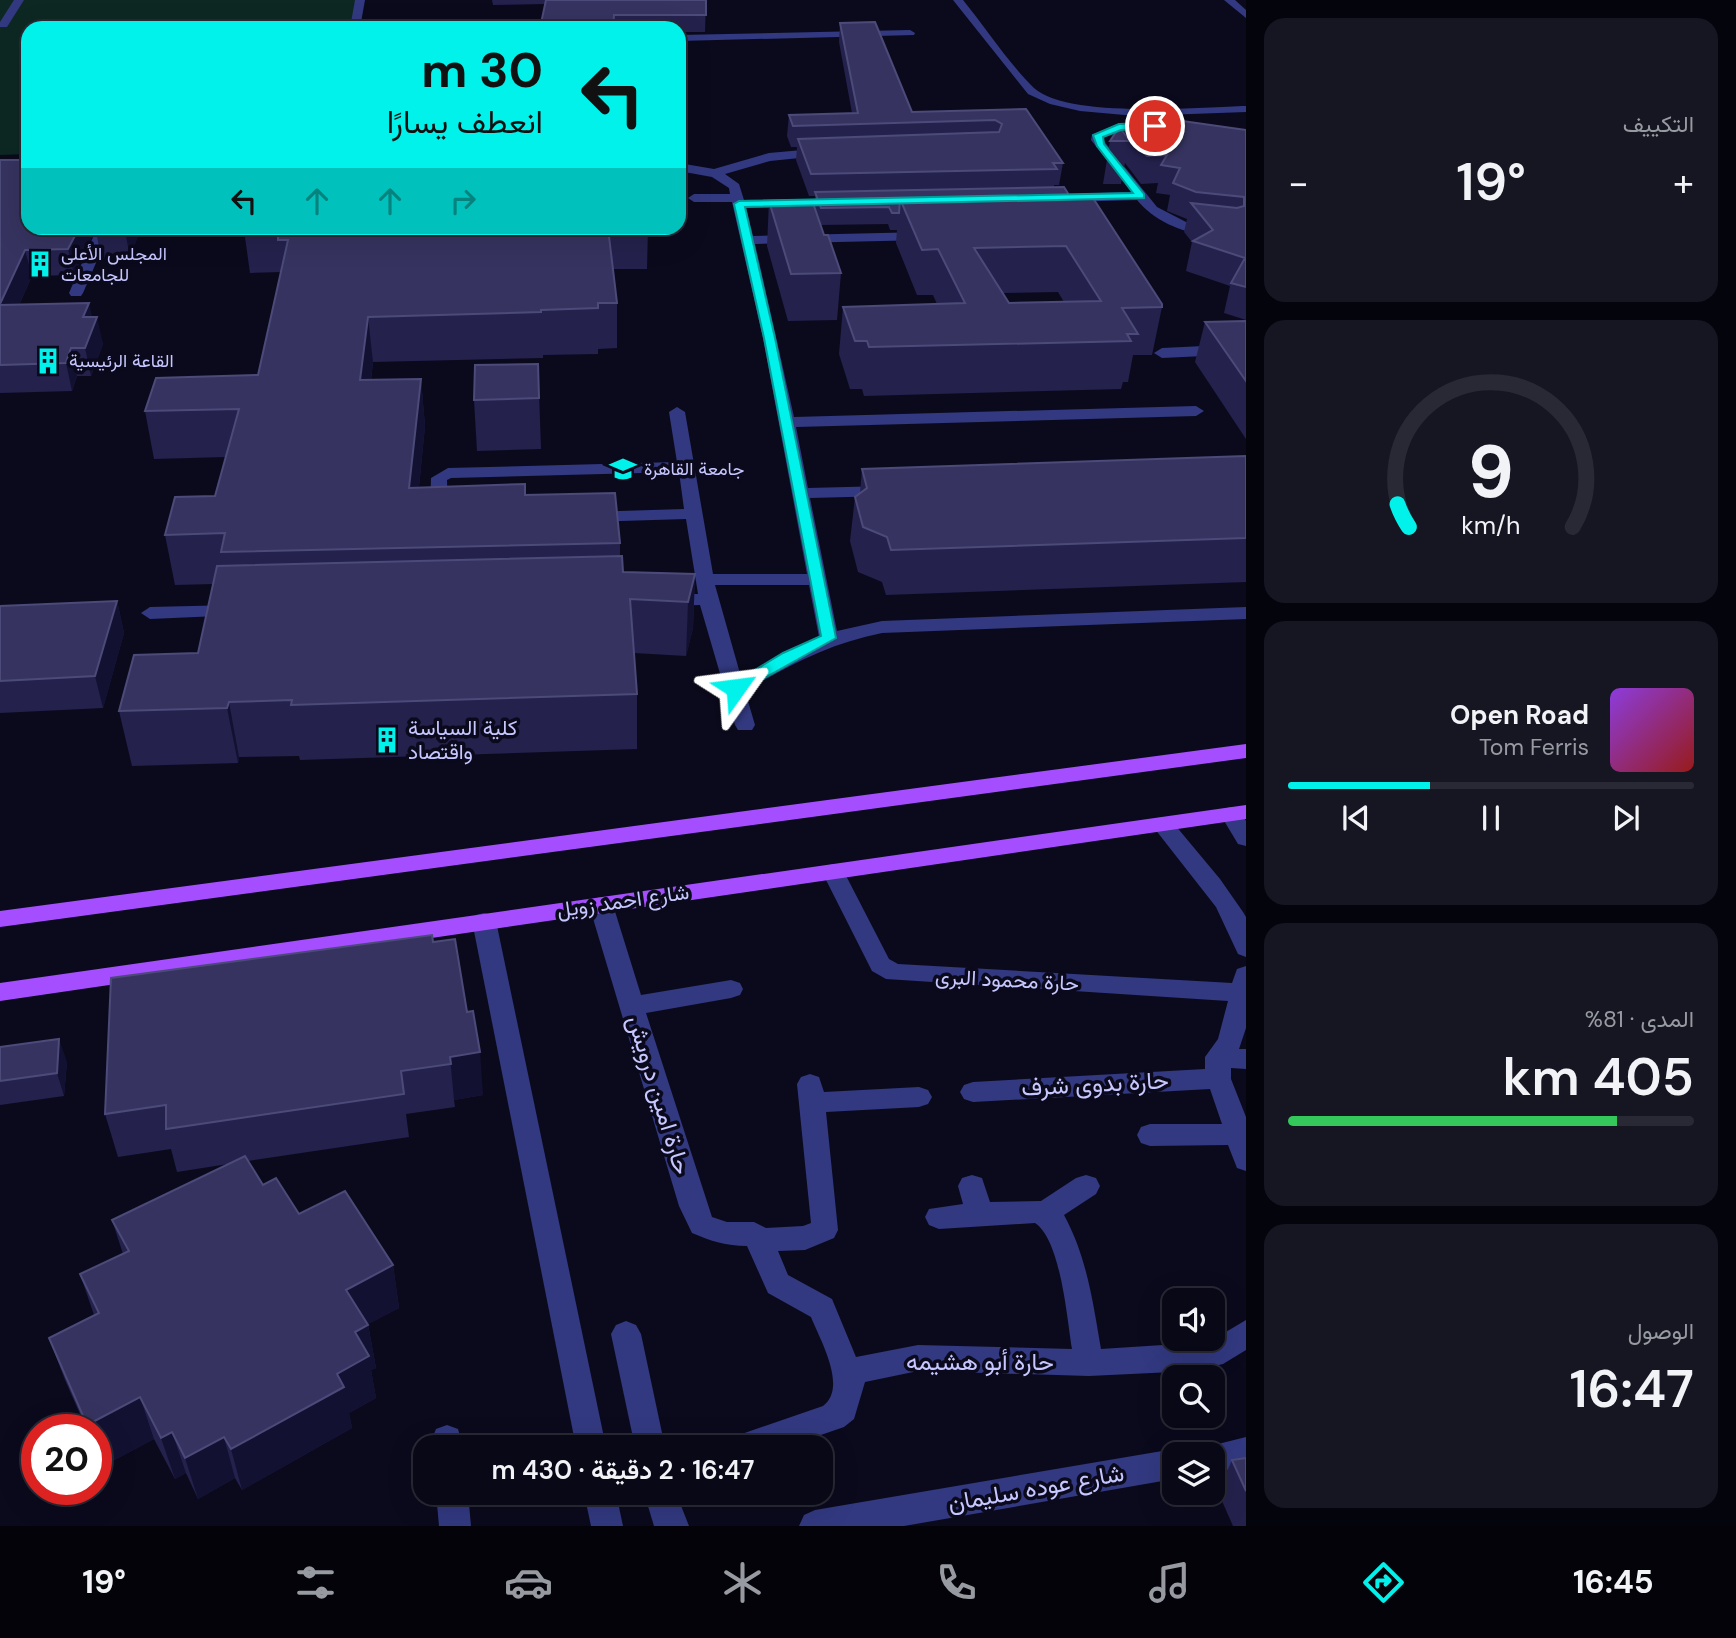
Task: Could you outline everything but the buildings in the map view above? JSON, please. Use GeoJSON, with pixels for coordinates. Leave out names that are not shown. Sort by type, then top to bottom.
{"type":"FeatureCollection","features":[{"type":"Feature","properties":{"kind":"main road"},"geometry":{"type":"LineString","coordinates":[[0,919],[1246,751]]}},
{"type":"Feature","properties":{"kind":"main road","name":"شارع احمد زويل"},"geometry":{"type":"LineString","coordinates":[[0,992],[1238,813]]}},
{"type":"Feature","properties":{"kind":"street"},"geometry":{"type":"LineString","coordinates":[[3,25],[19,0]]}},
{"type":"Feature","properties":{"kind":"street"},"geometry":{"type":"LineString","coordinates":[[356,21],[360,0]]}},
{"type":"Feature","properties":{"kind":"street"},"geometry":{"type":"LineString","coordinates":[[958,0],[1032,92],[1046,100],[1068,106],[1104,109],[1246,109]]}},
{"type":"Feature","properties":{"kind":"street"},"geometry":{"type":"LineString","coordinates":[[1229,0],[1246,15]]}},
{"type":"Feature","properties":{"kind":"street"},"geometry":{"type":"LineString","coordinates":[[686,38],[910,33]]}},
{"type":"Feature","properties":{"kind":"street"},"geometry":{"type":"LineString","coordinates":[[1213,124],[1119,127],[1098,135],[1100,144],[1152,210],[1175,223],[1202,229],[1230,230]]}},
{"type":"Feature","properties":{"kind":"street"},"geometry":{"type":"LineString","coordinates":[[1102,132],[1157,136]]}},
{"type":"Feature","properties":{"kind":"street"},"geometry":{"type":"LineString","coordinates":[[715,173],[779,155],[845,152]]}},
{"type":"Feature","properties":{"kind":"street"},"geometry":{"type":"LineString","coordinates":[[686,168],[715,173],[734,187],[747,236],[829,638]]}},
{"type":"Feature","properties":{"kind":"street"},"geometry":{"type":"LineString","coordinates":[[1055,198],[1141,196]]}},
{"type":"Feature","properties":{"kind":"street"},"geometry":{"type":"LineString","coordinates":[[694,198],[808,203]]}},
{"type":"Feature","properties":{"kind":"street"},"geometry":{"type":"LineString","coordinates":[[747,236],[940,232]]}},
{"type":"Feature","properties":{"kind":"street"},"geometry":{"type":"LineString","coordinates":[[76,293],[101,235]]}},
{"type":"Feature","properties":{"kind":"street"},"geometry":{"type":"LineString","coordinates":[[1162,352],[1246,349]]}},
{"type":"Feature","properties":{"kind":"street"},"geometry":{"type":"LineString","coordinates":[[786,422],[1196,411]]}},
{"type":"Feature","properties":{"kind":"street"},"geometry":{"type":"LineString","coordinates":[[677,412],[707,589],[745,725]]}},
{"type":"Feature","properties":{"kind":"street"},"geometry":{"type":"LineString","coordinates":[[461,520],[444,521],[439,518],[439,478],[443,474],[686,467]]}},
{"type":"Feature","properties":{"kind":"street"},"geometry":{"type":"LineString","coordinates":[[800,494],[901,490]]}},
{"type":"Feature","properties":{"kind":"street"},"geometry":{"type":"LineString","coordinates":[[571,517],[694,514]]}},
{"type":"Feature","properties":{"kind":"street"},"geometry":{"type":"LineString","coordinates":[[653,600],[707,589],[816,579]]}},
{"type":"Feature","properties":{"kind":"street"},"geometry":{"type":"LineString","coordinates":[[150,613],[248,610]]}},
{"type":"Feature","properties":{"kind":"street"},"geometry":{"type":"LineString","coordinates":[[736,688],[789,656],[829,638],[882,627],[1246,613]]}},
{"type":"Feature","properties":{"kind":"street"},"geometry":{"type":"LineString","coordinates":[[1238,813],[1246,839]]}},
{"type":"Feature","properties":{"kind":"street"},"geometry":{"type":"LineString","coordinates":[[1162,824],[1230,910],[1244,933],[1246,948]]}},
{"type":"Feature","properties":{"kind":"street","name":"حارة محمود البرى"},"geometry":{"type":"LineString","coordinates":[[833,872],[880,965],[894,973],[1244,984]]}},
{"type":"Feature","properties":{"kind":"street","name":"حارة امين درويش"},"geometry":{"type":"LineString","coordinates":[[601,905],[693,1206],[702,1225],[726,1234],[754,1234],[760,1240],[805,1238],[824,1230],[811,1093],[919,1097]]}},
{"type":"Feature","properties":{"kind":"street"},"geometry":{"type":"LineString","coordinates":[[484,921],[589,1435]]}},
{"type":"Feature","properties":{"kind":"street"},"geometry":{"type":"LineString","coordinates":[[1244,984],[1230,1043],[1218,1068],[1246,1160]]}},
{"type":"Feature","properties":{"kind":"street"},"geometry":{"type":"LineString","coordinates":[[632,1006],[731,989]]}},
{"type":"Feature","properties":{"kind":"street","name":"حارة بدوى شرف"},"geometry":{"type":"LineString","coordinates":[[972,1091],[1162,1080],[1246,1059]]}},
{"type":"Feature","properties":{"kind":"street"},"geometry":{"type":"LineString","coordinates":[[1150,1136],[1238,1134]]}},
{"type":"Feature","properties":{"kind":"street"},"geometry":{"type":"LineString","coordinates":[[972,1186],[980,1215]]}},
{"type":"Feature","properties":{"kind":"street"},"geometry":{"type":"LineString","coordinates":[[1044,1214],[1086,1186]]}},
{"type":"Feature","properties":{"kind":"street"},"geometry":{"type":"LineString","coordinates":[[939,1217],[1035,1212],[1052,1220],[1064,1243],[1089,1363]]}},
{"type":"Feature","properties":{"kind":"street"},"geometry":{"type":"LineString","coordinates":[[760,1240],[775,1280],[784,1289],[822,1308],[850,1378],[843,1409],[811,1426],[782,1435]]}},
{"type":"Feature","properties":{"kind":"street","name":"حارة أبو هشيمه"},"geometry":{"type":"LineString","coordinates":[[850,1378],[856,1370],[918,1358],[1089,1363],[1213,1356],[1246,1333]]}},
{"type":"Feature","properties":{"kind":"street"},"geometry":{"type":"LineString","coordinates":[[626,1334],[647,1435]]}},
{"type":"Feature","properties":{"kind":"street"},"geometry":{"type":"LineString","coordinates":[[1225,1456],[1246,1452]]}},
{"type":"Feature","properties":{"kind":"street","name":"شارع عوده سليمان"},"geometry":{"type":"LineString","coordinates":[[815,1526],[1162,1466]]}},
{"type":"Feature","properties":{"kind":"street"},"geometry":{"type":"LineString","coordinates":[[453,1505],[455,1526]]}},
{"type":"Feature","properties":{"kind":"street"},"geometry":{"type":"LineString","coordinates":[[603,1505],[607,1526]]}},
{"type":"Feature","properties":{"kind":"street"},"geometry":{"type":"LineString","coordinates":[[663,1505],[673,1526]]}},
{"type":"Feature","properties":{"kind":"green space"},"geometry":{"type":"Polygon","coordinates":[[[0,0],[358,0],[353,21],[21,21],[21,154],[0,155],[0,0]]]}},
{"type":"Feature","properties":{"kind":"place","name":"المجلس الأعلى للجامعات"},"geometry":{"type":"Point","coordinates":[40,264]}},
{"type":"Feature","properties":{"kind":"place","name":"القاعة الرئيسية"},"geometry":{"type":"Point","coordinates":[48,361]}},
{"type":"Feature","properties":{"kind":"place","name":"جامعة القاهرة"},"geometry":{"type":"Point","coordinates":[623,469]}},
{"type":"Feature","properties":{"kind":"place","name":"كلية السياسة واقتصاد"},"geometry":{"type":"Point","coordinates":[387,740]}},
{"type":"Feature","properties":{"kind":"route"},"geometry":{"type":"LineString","coordinates":[[736,688],[789,656],[829,638],[770,338],[739,204],[1141,196],[1097,140],[1098,135],[1110,129],[1155,126]]}}]}
